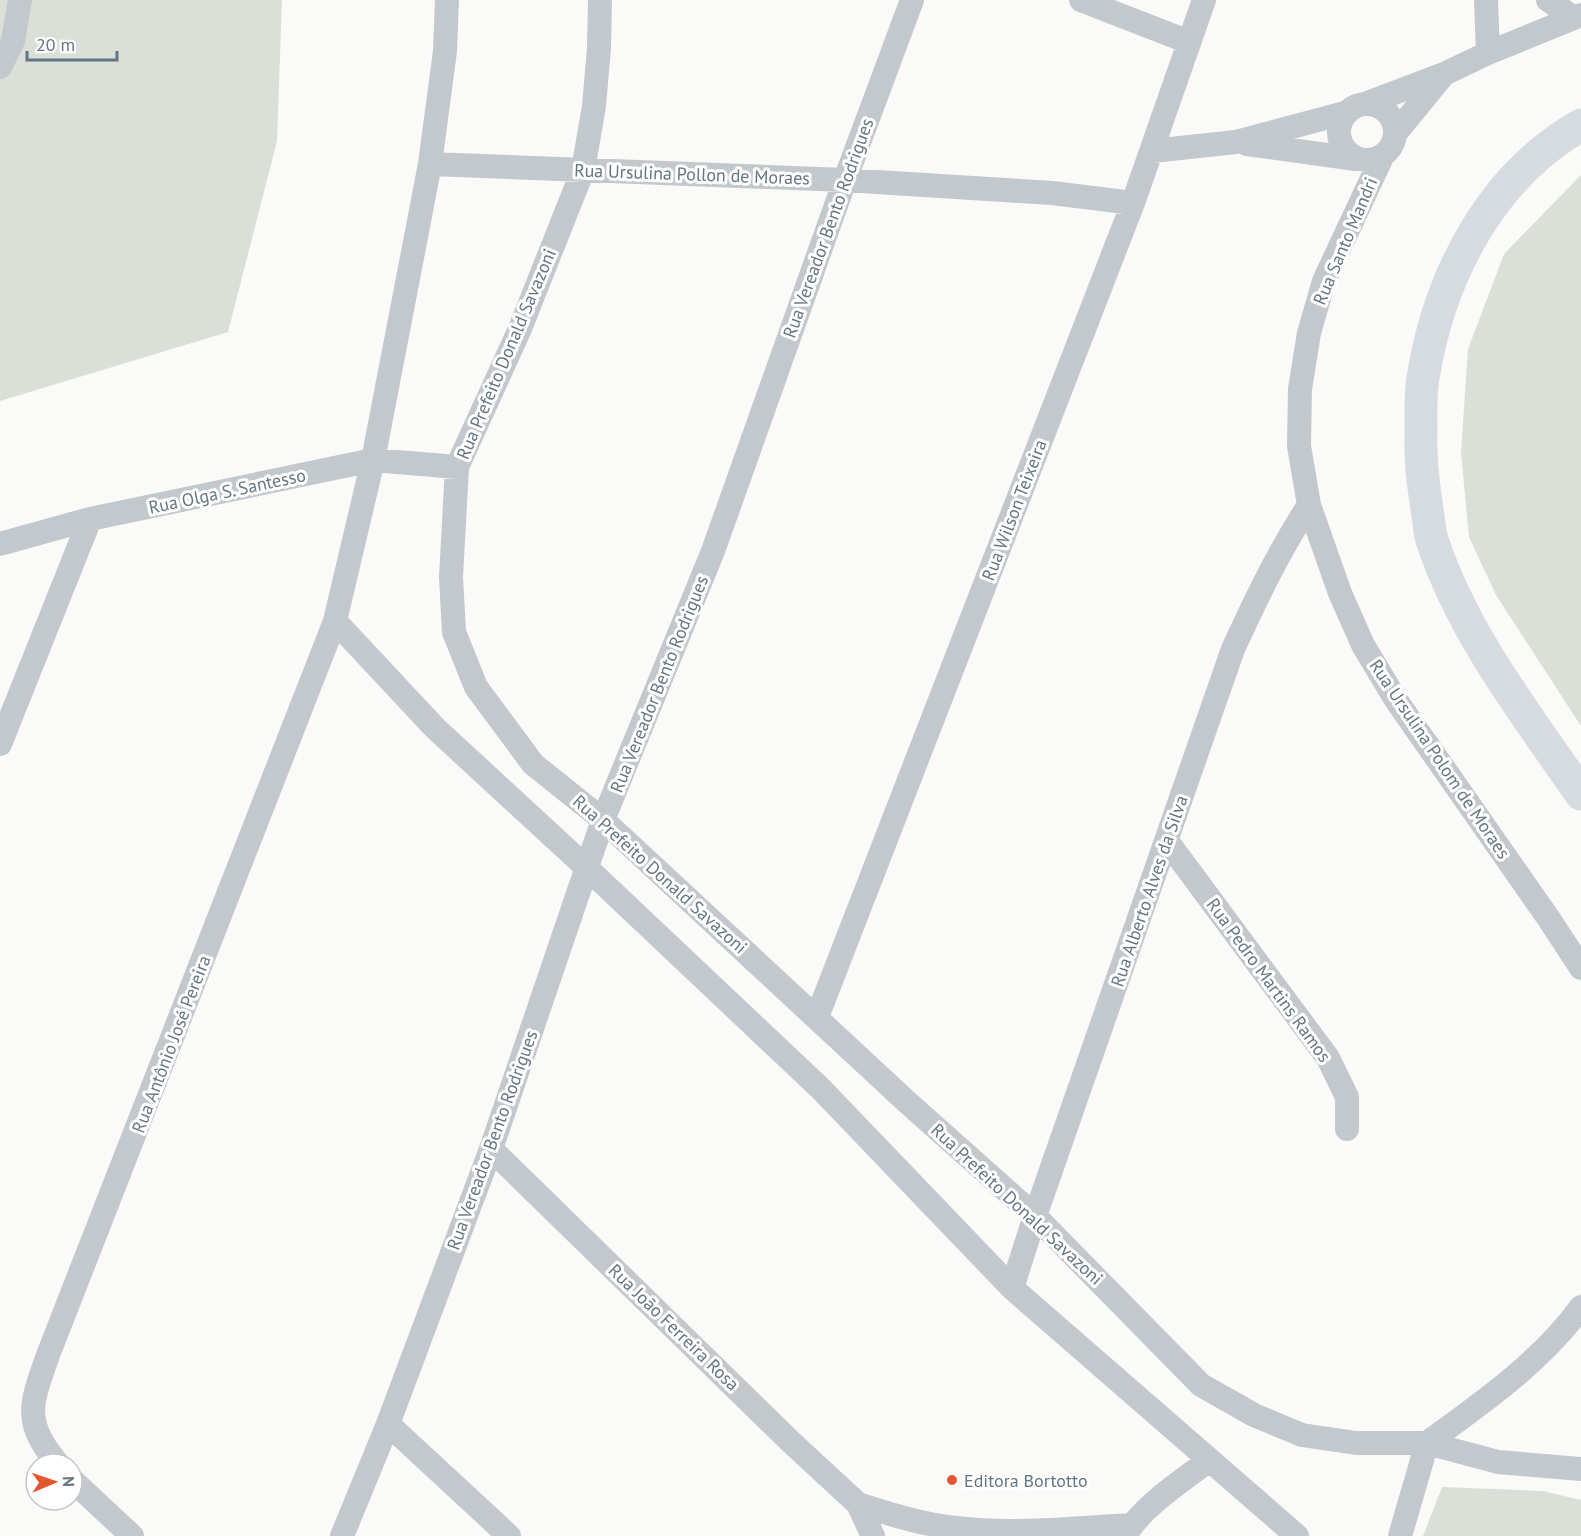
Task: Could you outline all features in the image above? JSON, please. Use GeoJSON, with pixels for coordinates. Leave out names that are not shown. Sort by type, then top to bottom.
{"type":"FeatureCollection","features":[{"type":"Feature","properties":{"kind":"main road"},"geometry":{"type":"LineString","coordinates":[[1581,125],[1563,135],[1520,171],[1488,210],[1460,259],[1440,305],[1422,380],[1420,464],[1432,539],[1459,603],[1496,670],[1581,794]]}},
{"type":"Feature","properties":{"kind":"street"},"geometry":{"type":"LineString","coordinates":[[0,67],[13,41],[20,0]]}},
{"type":"Feature","properties":{"kind":"street"},"geometry":{"type":"LineString","coordinates":[[447,0],[445,51],[430,164],[373,460],[335,621],[435,728],[821,1089],[1012,1288],[1208,1461],[1297,1536]]}},
{"type":"Feature","properties":{"kind":"street","name":"Rua Prefeito Donald Savazoni"},"geometry":{"type":"LineString","coordinates":[[600,0],[594,106],[584,170],[519,331],[457,467],[451,577],[454,632],[476,687],[533,764],[603,820],[907,1102],[1035,1216],[1201,1385],[1254,1415],[1302,1435],[1356,1443],[1427,1443],[1498,1462],[1581,1469]]}},
{"type":"Feature","properties":{"kind":"street"},"geometry":{"type":"LineString","coordinates":[[1081,0],[1189,42]]}},
{"type":"Feature","properties":{"kind":"street","name":"Rua Wilson Teixeira"},"geometry":{"type":"LineString","coordinates":[[818,1017],[1133,203],[1204,0]]}},
{"type":"Feature","properties":{"kind":"street"},"geometry":{"type":"LineString","coordinates":[[1486,0],[1488,53]]}},
{"type":"Feature","properties":{"kind":"street"},"geometry":{"type":"LineString","coordinates":[[1548,0],[1578,16]]}},
{"type":"Feature","properties":{"kind":"street","name":"Rua Vereador Bento Rodrigues"},"geometry":{"type":"LineString","coordinates":[[342,1536],[388,1424],[490,1149],[603,820],[713,551],[908,4]]}},
{"type":"Feature","properties":{"kind":"street"},"geometry":{"type":"LineString","coordinates":[[1152,151],[1236,142],[1356,108],[1444,74],[1578,16]]}},
{"type":"Feature","properties":{"kind":"street"},"geometry":{"type":"LineString","coordinates":[[1236,142],[1373,160],[1382,157],[1388,151],[1395,134],[1444,74]]}},
{"type":"Feature","properties":{"kind":"street"},"geometry":{"type":"LineString","coordinates":[[1356,159],[1342,146],[1339,128],[1356,108],[1375,105],[1390,116],[1395,134]]}},
{"type":"Feature","properties":{"kind":"street","name":"Rua Santo Mandri"},"geometry":{"type":"LineString","coordinates":[[1310,504],[1299,446],[1300,389],[1308,333],[1324,281],[1382,157]]}},
{"type":"Feature","properties":{"kind":"street","name":"Rua Ursulina Pollon de Moraes"},"geometry":{"type":"LineString","coordinates":[[430,164],[844,180],[1052,193],[1133,203]]}},
{"type":"Feature","properties":{"kind":"street","name":"Rua Olga S. Santesso"},"geometry":{"type":"LineString","coordinates":[[0,544],[90,519],[373,460],[457,467]]}},
{"type":"Feature","properties":{"kind":"street","name":"Rua Alberto Alves da Silva"},"geometry":{"type":"LineString","coordinates":[[1012,1288],[1233,649],[1257,595],[1286,541],[1310,504]]}},
{"type":"Feature","properties":{"kind":"street","name":"Rua Ursulina Polom de Moraes"},"geometry":{"type":"LineString","coordinates":[[1310,504],[1340,593],[1363,645],[1396,700],[1581,968]]}},
{"type":"Feature","properties":{"kind":"street"},"geometry":{"type":"LineString","coordinates":[[0,744],[9,691],[90,519]]}},
{"type":"Feature","properties":{"kind":"street","name":"Rua Antônio José Pereira"},"geometry":{"type":"LineString","coordinates":[[48,1452],[34,1428],[32,1414],[35,1393],[48,1355],[335,621]]}},
{"type":"Feature","properties":{"kind":"street","name":"Rua Pedro Martins Ramos"},"geometry":{"type":"LineString","coordinates":[[1167,841],[1328,1058],[1347,1097],[1347,1129]]}},
{"type":"Feature","properties":{"kind":"street","name":"Rua João Ferreira Rosa"},"geometry":{"type":"LineString","coordinates":[[490,1149],[792,1443],[858,1504],[873,1536]]}},
{"type":"Feature","properties":{"kind":"street"},"geometry":{"type":"LineString","coordinates":[[1400,1536],[1427,1443],[1518,1374],[1572,1320],[1581,1307]]}},
{"type":"Feature","properties":{"kind":"street"},"geometry":{"type":"LineString","coordinates":[[388,1424],[509,1536]]}},
{"type":"Feature","properties":{"kind":"street"},"geometry":{"type":"LineString","coordinates":[[1128,1531],[1167,1493],[1208,1461]]}},
{"type":"Feature","properties":{"kind":"street"},"geometry":{"type":"LineString","coordinates":[[84,1491],[132,1536]]}},
{"type":"Feature","properties":{"kind":"street","name":"Rua João Ferreira Rosa"},"geometry":{"type":"LineString","coordinates":[[858,1504],[904,1518],[956,1528],[1010,1531],[1128,1531]]}},
{"type":"Feature","properties":{"kind":"shaded area"},"geometry":{"type":"Polygon","coordinates":[[[0,0],[282,0],[277,141],[228,332],[0,401],[0,0]]]}},
{"type":"Feature","properties":{"kind":"shaded area"},"geometry":{"type":"Polygon","coordinates":[[[1581,175],[1581,726],[1496,595],[1469,537],[1461,453],[1468,349],[1504,254],[1581,175]]]}},
{"type":"Feature","properties":{"kind":"shaded area"},"geometry":{"type":"Polygon","coordinates":[[[1442,1487],[1543,1491],[1581,1500],[1581,1536],[1423,1536],[1442,1487]]]}},
{"type":"Feature","properties":{"kind":"place","name":"Editora Bortotto"},"geometry":{"type":"Point","coordinates":[952,1480]}}]}
